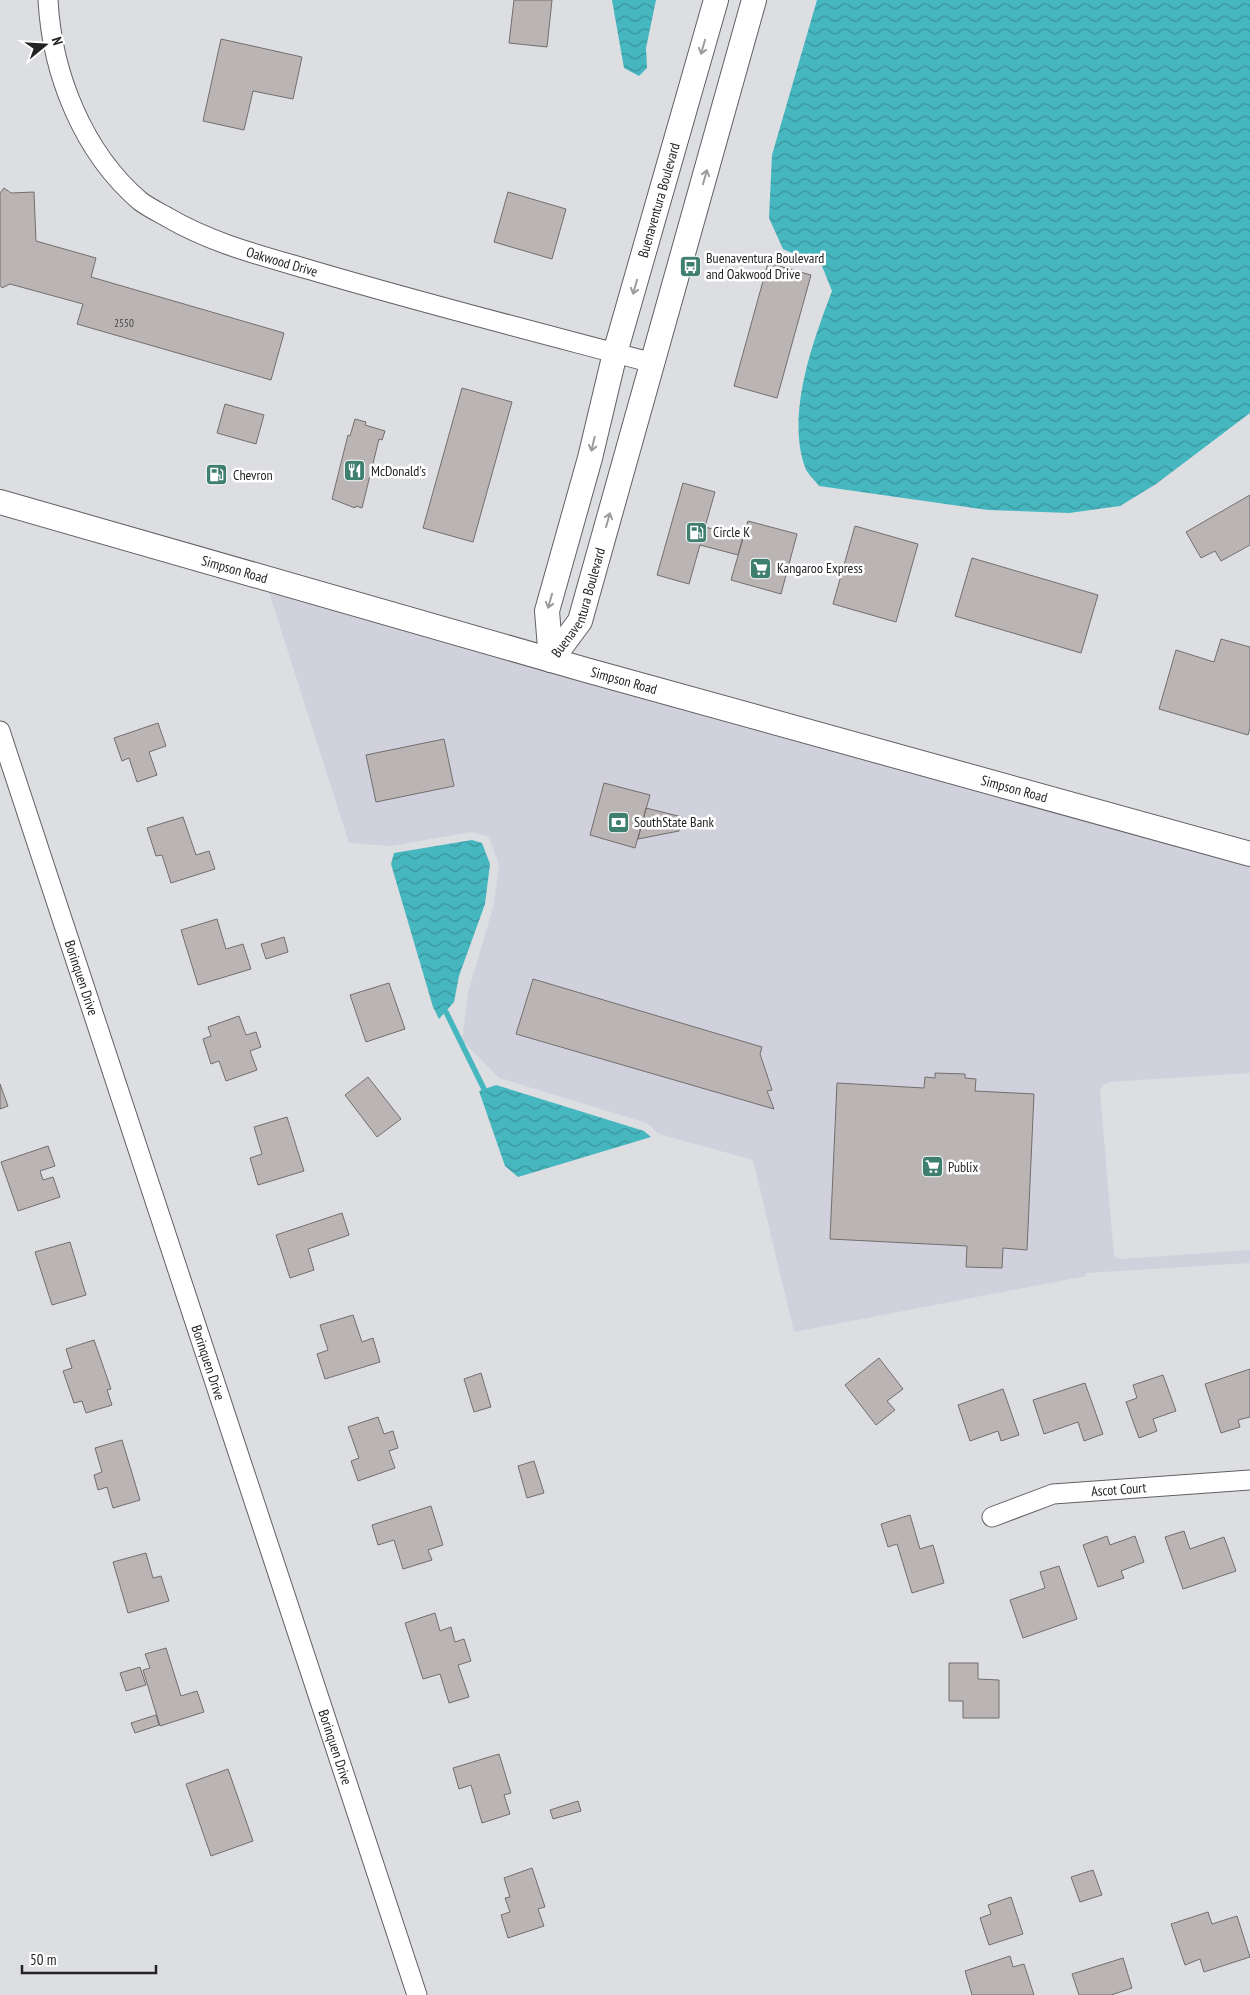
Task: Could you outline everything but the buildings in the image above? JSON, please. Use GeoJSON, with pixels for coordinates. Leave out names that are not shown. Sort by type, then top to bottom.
{"type":"FeatureCollection","features":[{"type":"Feature","properties":{"kind":"main road","name":"Buenaventura Boulevard"},"geometry":{"type":"LineString","coordinates":[[551,660],[547,611],[590,458],[615,353],[716,0]]}},
{"type":"Feature","properties":{"kind":"main road","name":"Buenaventura Boulevard"},"geometry":{"type":"LineString","coordinates":[[551,660],[580,621],[754,0]]}},
{"type":"Feature","properties":{"kind":"main road","name":"Simpson Road"},"geometry":{"type":"LineString","coordinates":[[0,502],[551,660],[1250,854]]}},
{"type":"Feature","properties":{"kind":"street","name":"Oakwood Drive"},"geometry":{"type":"LineString","coordinates":[[48,0],[49,15],[66,93],[99,157],[141,202],[189,230],[229,246],[345,280],[652,363]]}},
{"type":"Feature","properties":{"kind":"street","name":"Borinquen Drive"},"geometry":{"type":"LineString","coordinates":[[0,731],[417,1995]]}},
{"type":"Feature","properties":{"kind":"street","name":"Ascot Court"},"geometry":{"type":"LineString","coordinates":[[992,1517],[1053,1494],[1250,1480]]}},
{"type":"Feature","properties":{"kind":"shaded area"},"geometry":{"type":"Polygon","coordinates":[[[268,589],[541,667],[542,671],[548,670],[1250,864],[1250,1073],[1109,1082],[1104,1084],[1100,1091],[1114,1256],[1120,1259],[1250,1250],[1250,1263],[1086,1273],[1086,1276],[794,1332],[753,1160],[659,1134],[647,1123],[499,1078],[462,1040],[468,993],[494,904],[499,864],[490,840],[487,836],[471,832],[391,846],[349,843],[268,589]]]}},
{"type":"Feature","properties":{"kind":"water"},"geometry":{"type":"Polygon","coordinates":[[[612,0],[656,0],[646,48],[647,68],[639,76],[624,68],[612,0]]]}},
{"type":"Feature","properties":{"kind":"water"},"geometry":{"type":"Polygon","coordinates":[[[817,0],[1250,0],[1250,413],[1156,484],[1120,506],[1069,513],[988,510],[819,486],[806,470],[800,446],[800,401],[810,355],[832,291],[822,266],[783,249],[769,218],[772,155],[817,0]]]}},
{"type":"Feature","properties":{"kind":"water"},"geometry":{"type":"Polygon","coordinates":[[[472,840],[482,843],[490,864],[485,904],[459,976],[454,1002],[439,1019],[433,1007],[391,864],[394,853],[472,840]]]}},
{"type":"Feature","properties":{"kind":"water"},"geometry":{"type":"Polygon","coordinates":[[[496,1085],[644,1131],[651,1137],[518,1177],[505,1166],[479,1091],[496,1085]]]}},
{"type":"Feature","properties":{"kind":"waterway"},"geometry":{"type":"LineString","coordinates":[[446,1012],[484,1089]]}},
{"type":"Feature","properties":{"kind":"place","name":"Buenaventura Boulevard and Oakwood Drive"},"geometry":{"type":"Point","coordinates":[690,266]}},
{"type":"Feature","properties":{"kind":"place","name":"McDonald's"},"geometry":{"type":"Point","coordinates":[355,471]}},
{"type":"Feature","properties":{"kind":"place","name":"Chevron"},"geometry":{"type":"Point","coordinates":[217,475]}},
{"type":"Feature","properties":{"kind":"place","name":"Circle K"},"geometry":{"type":"Point","coordinates":[697,532]}},
{"type":"Feature","properties":{"kind":"place","name":"Kangaroo Express"},"geometry":{"type":"Point","coordinates":[761,568]}},
{"type":"Feature","properties":{"kind":"place","name":"SouthState Bank"},"geometry":{"type":"Point","coordinates":[618,822]}},
{"type":"Feature","properties":{"kind":"place","name":"Publix"},"geometry":{"type":"Point","coordinates":[932,1167]}}]}
